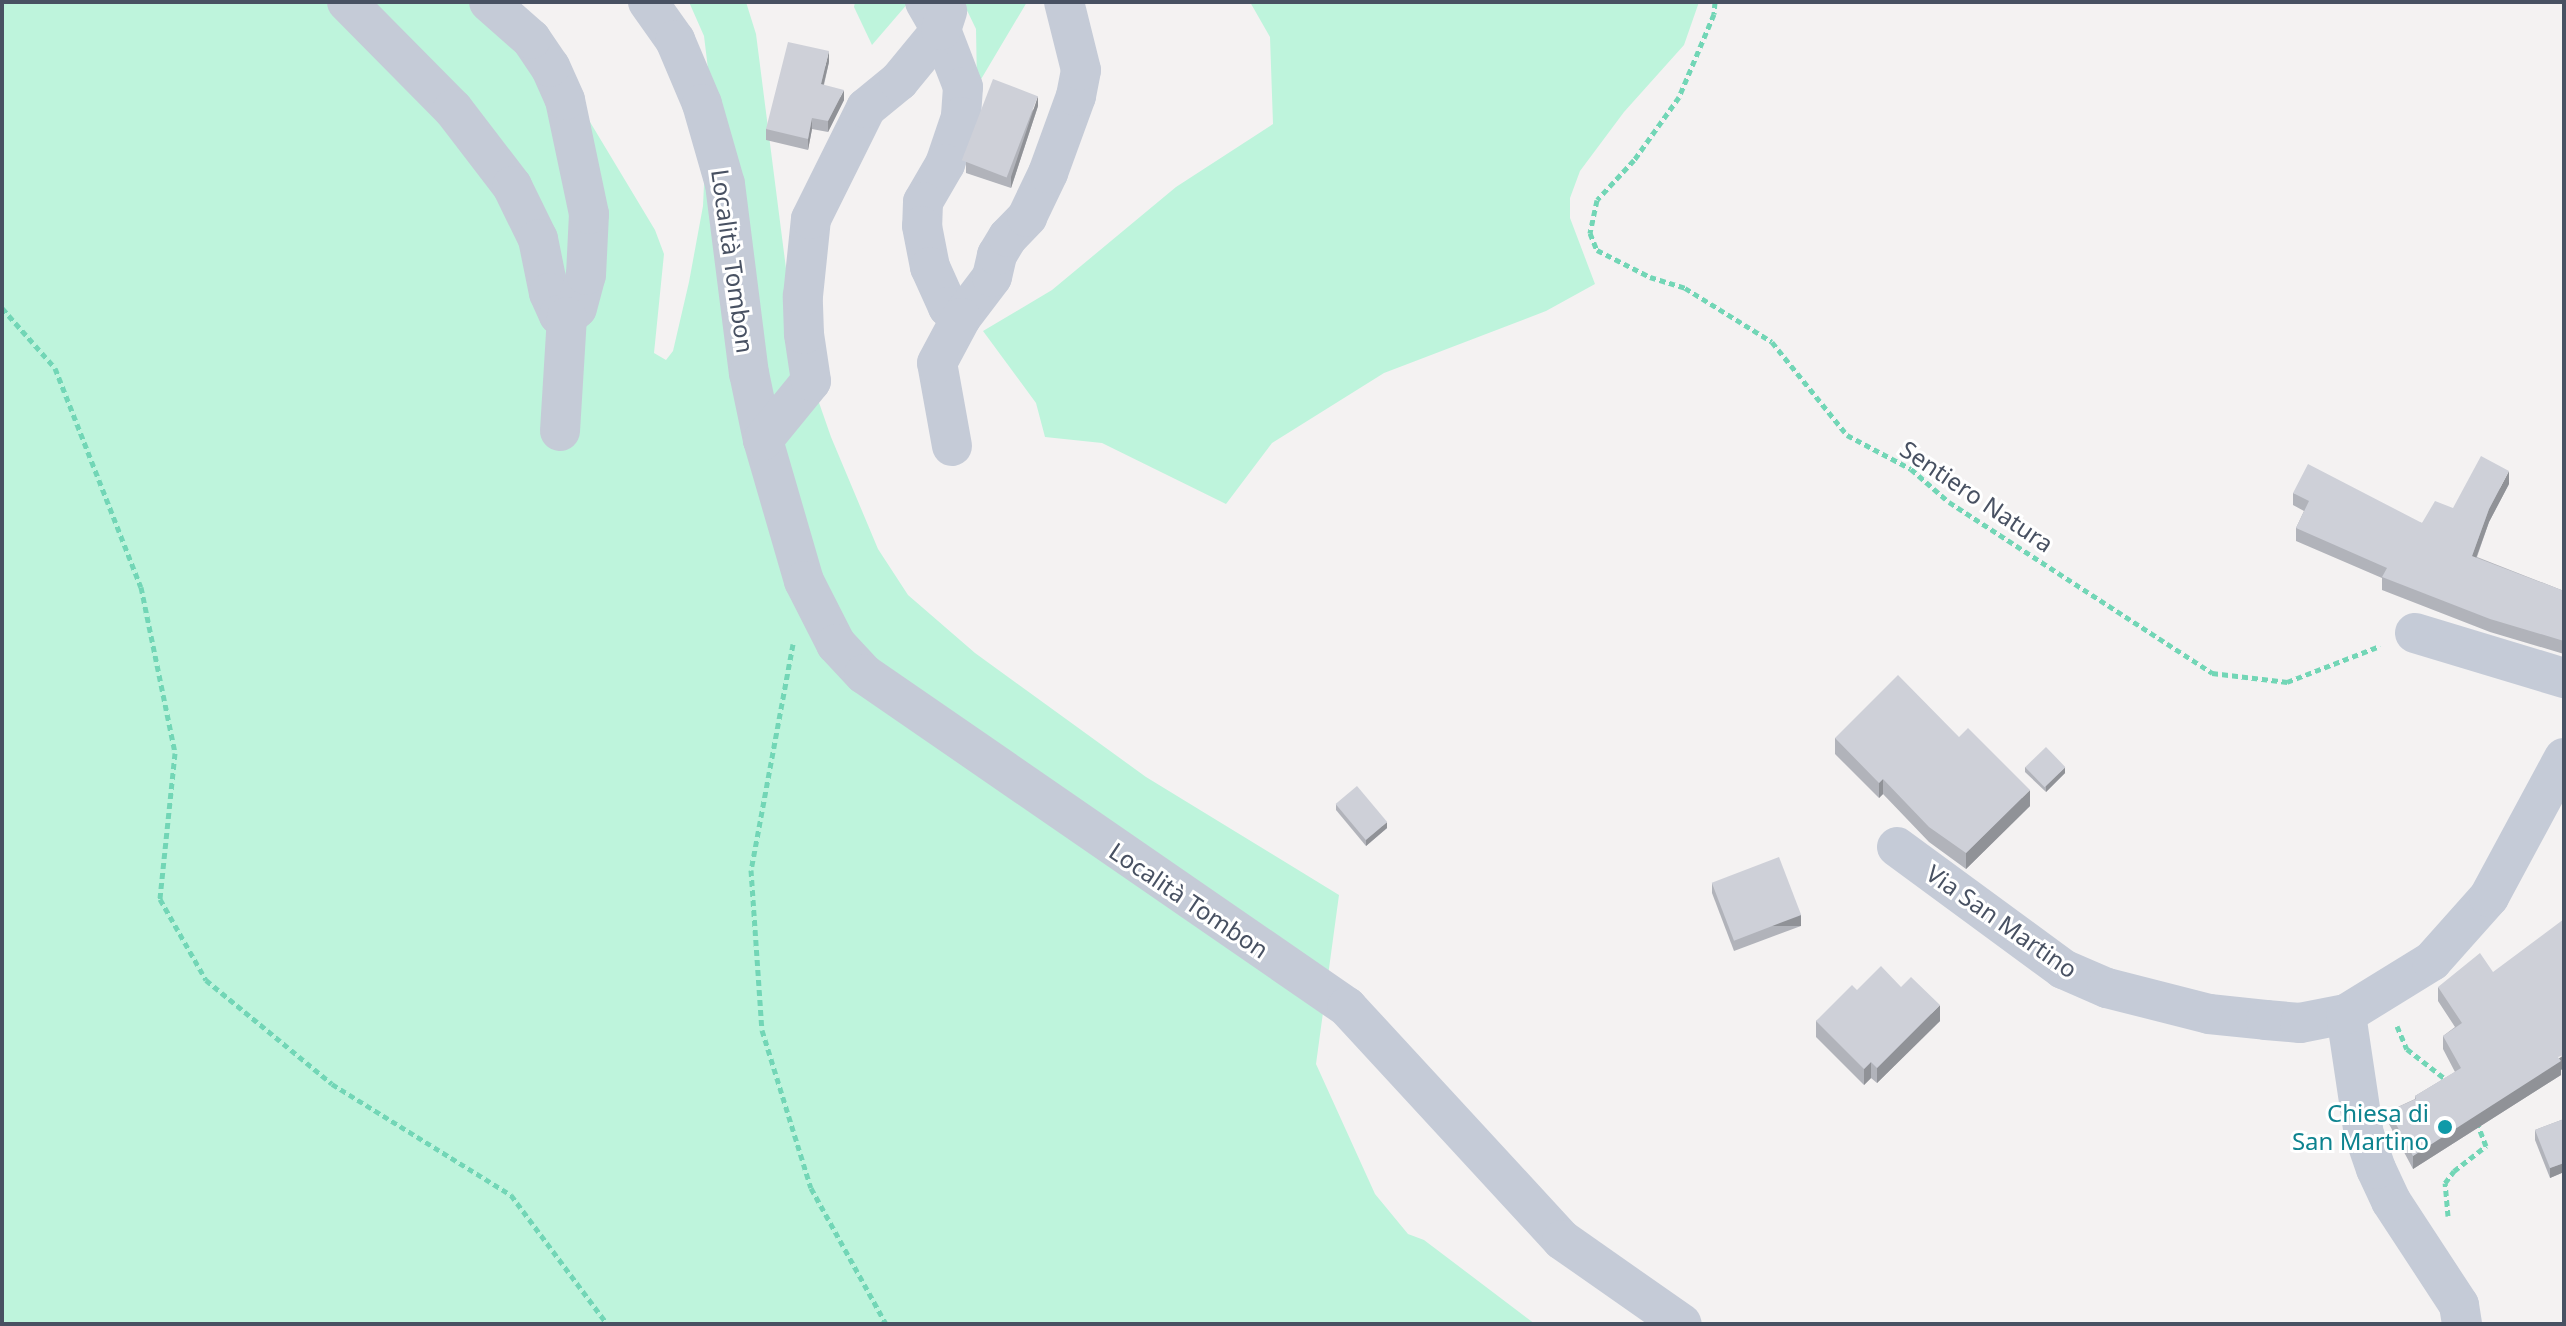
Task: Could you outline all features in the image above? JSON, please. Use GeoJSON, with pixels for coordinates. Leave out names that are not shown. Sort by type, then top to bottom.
{"type":"FeatureCollection","features":[{"type":"Feature","properties":{"kind":"street"},"geometry":{"type":"LineString","coordinates":[[347,2],[453,109],[512,186],[538,239],[549,293],[559,315],[567,317]]}},
{"type":"Feature","properties":{"kind":"street"},"geometry":{"type":"LineString","coordinates":[[489,2],[531,39],[565,100],[589,214],[586,275],[577,308],[567,317],[560,431]]}},
{"type":"Feature","properties":{"kind":"street","name":"Località Tombon"},"geometry":{"type":"LineString","coordinates":[[648,2],[675,40],[702,104],[725,184],[749,373],[763,440],[804,581],[836,644],[864,674],[1347,1007],[1562,1240],[1682,1324]]}},
{"type":"Feature","properties":{"kind":"street"},"geometry":{"type":"LineString","coordinates":[[952,446],[937,363],[961,318],[992,277],[997,255],[1008,237],[1027,217],[1048,173],[1076,96],[1081,70],[1064,2]]}},
{"type":"Feature","properties":{"kind":"street"},"geometry":{"type":"LineString","coordinates":[[763,440],[811,381],[804,334],[803,296],[811,219],[866,108],[899,81],[939,11]]}},
{"type":"Feature","properties":{"kind":"street"},"geometry":{"type":"LineString","coordinates":[[939,11],[963,87],[961,117],[945,164],[923,202],[922,226],[930,267],[948,307],[961,318]]}},
{"type":"Feature","properties":{"kind":"street"},"geometry":{"type":"LineString","coordinates":[[2415,633],[2564,678]]}},
{"type":"Feature","properties":{"kind":"street","name":"Via San Martino"},"geometry":{"type":"LineString","coordinates":[[1897,847],[2063,969],[2107,988],[2209,1014],[2300,1023],[2346,1014],[2432,961],[2489,897],[2564,758]]}},
{"type":"Feature","properties":{"kind":"street"},"geometry":{"type":"LineString","coordinates":[[2346,1014],[2364,1135],[2376,1169],[2391,1201],[2459,1305],[2462,1324]]}},
{"type":"Feature","properties":{"kind":"path","name":"Sentiero Natura"},"geometry":{"type":"LineString","coordinates":[[1715,2],[1714,14],[1679,97],[1634,160],[1597,200],[1590,233],[1597,250],[1650,277],[1685,288],[1772,342],[1847,435],[1911,469],[1949,502],[2212,673],[2287,682],[2415,633]]}},
{"type":"Feature","properties":{"kind":"path"},"geometry":{"type":"LineString","coordinates":[[2,308],[55,368],[141,587],[175,753],[160,899],[206,980],[332,1084],[511,1195],[607,1324]]}},
{"type":"Feature","properties":{"kind":"path"},"geometry":{"type":"LineString","coordinates":[[793,642],[751,870],[762,1030],[811,1188],[886,1324]]}},
{"type":"Feature","properties":{"kind":"path"},"geometry":{"type":"LineString","coordinates":[[2382,992],[2407,1049],[2446,1077],[2453,1088]]}},
{"type":"Feature","properties":{"kind":"path"},"geometry":{"type":"LineString","coordinates":[[2442,1279],[2449,1225],[2445,1183],[2454,1171],[2486,1146],[2476,1118]]}},
{"type":"Feature","properties":{"kind":"green space"},"geometry":{"type":"Polygon","coordinates":[[[2,2],[498,2],[581,107],[655,230],[664,254],[654,353],[666,360],[673,351],[703,206],[709,77],[704,36],[689,2],[746,2],[756,34],[794,331],[831,437],[878,549],[908,595],[975,653],[1146,777],[1339,895],[1316,1064],[1375,1194],[1408,1234],[1424,1240],[1535,1324],[2,1324],[2,2]]]}},
{"type":"Feature","properties":{"kind":"green space"},"geometry":{"type":"Polygon","coordinates":[[[855,2],[909,2],[872,45],[854,7],[855,2]]]}},
{"type":"Feature","properties":{"kind":"green space"},"geometry":{"type":"Polygon","coordinates":[[[963,2],[1027,2],[977,86],[976,29],[963,2]]]}},
{"type":"Feature","properties":{"kind":"green space"},"geometry":{"type":"Polygon","coordinates":[[[1250,2],[1699,2],[1684,45],[1624,112],[1580,171],[1570,198],[1570,218],[1595,284],[1546,311],[1384,373],[1272,443],[1226,504],[1102,443],[1045,437],[1036,403],[983,331],[1052,290],[1176,187],[1273,124],[1270,37],[1250,2]]]}},
{"type":"Feature","properties":{"kind":"building"},"geometry":{"type":"Polygon","coordinates":[[[788,42],[829,51],[821,84],[844,90],[828,121],[812,118],[808,139],[766,129],[788,42]]]}},
{"type":"Feature","properties":{"kind":"building"},"geometry":{"type":"Polygon","coordinates":[[[993,79],[1038,96],[1007,177],[962,160],[993,79]]]}},
{"type":"Feature","properties":{"kind":"building"},"geometry":{"type":"Polygon","coordinates":[[[2481,456],[2509,471],[2489,509],[2472,556],[2564,591],[2564,641],[2490,619],[2382,577],[2387,568],[2296,528],[2309,501],[2293,493],[2308,464],[2422,523],[2435,501],[2453,508],[2481,456]]]}},
{"type":"Feature","properties":{"kind":"building"},"geometry":{"type":"Polygon","coordinates":[[[1898,675],[1959,737],[1968,728],[2030,790],[1966,853],[1929,827],[1883,779],[1879,783],[1835,738],[1898,675]]]}},
{"type":"Feature","properties":{"kind":"building"},"geometry":{"type":"Polygon","coordinates":[[[2046,747],[2065,767],[2045,787],[2025,767],[2046,747]]]}},
{"type":"Feature","properties":{"kind":"building"},"geometry":{"type":"Polygon","coordinates":[[[1357,786],[1387,822],[1366,840],[1336,804],[1357,786]]]}},
{"type":"Feature","properties":{"kind":"building"},"geometry":{"type":"Polygon","coordinates":[[[1779,857],[1801,915],[1734,941],[1712,883],[1779,857]]]}},
{"type":"Feature","properties":{"kind":"building"},"geometry":{"type":"Polygon","coordinates":[[[2564,919],[2564,1055],[2558,1057],[2561,1061],[2413,1156],[2389,1111],[2416,1099],[2415,1096],[2461,1068],[2443,1036],[2462,1023],[2438,987],[2480,953],[2493,972],[2564,919]]]}},
{"type":"Feature","properties":{"kind":"building"},"geometry":{"type":"Polygon","coordinates":[[[1881,966],[1901,987],[1911,977],[1940,1005],[1877,1068],[1871,1062],[1864,1069],[1816,1021],[1852,985],[1857,990],[1881,966]]]}},
{"type":"Feature","properties":{"kind":"building"},"geometry":{"type":"Polygon","coordinates":[[[2564,1119],[2564,1163],[2550,1168],[2535,1130],[2564,1119]]]}},
{"type":"Feature","properties":{"kind":"place","name":"Chiesa di San Martino"},"geometry":{"type":"Point","coordinates":[2445,1127]}}]}
